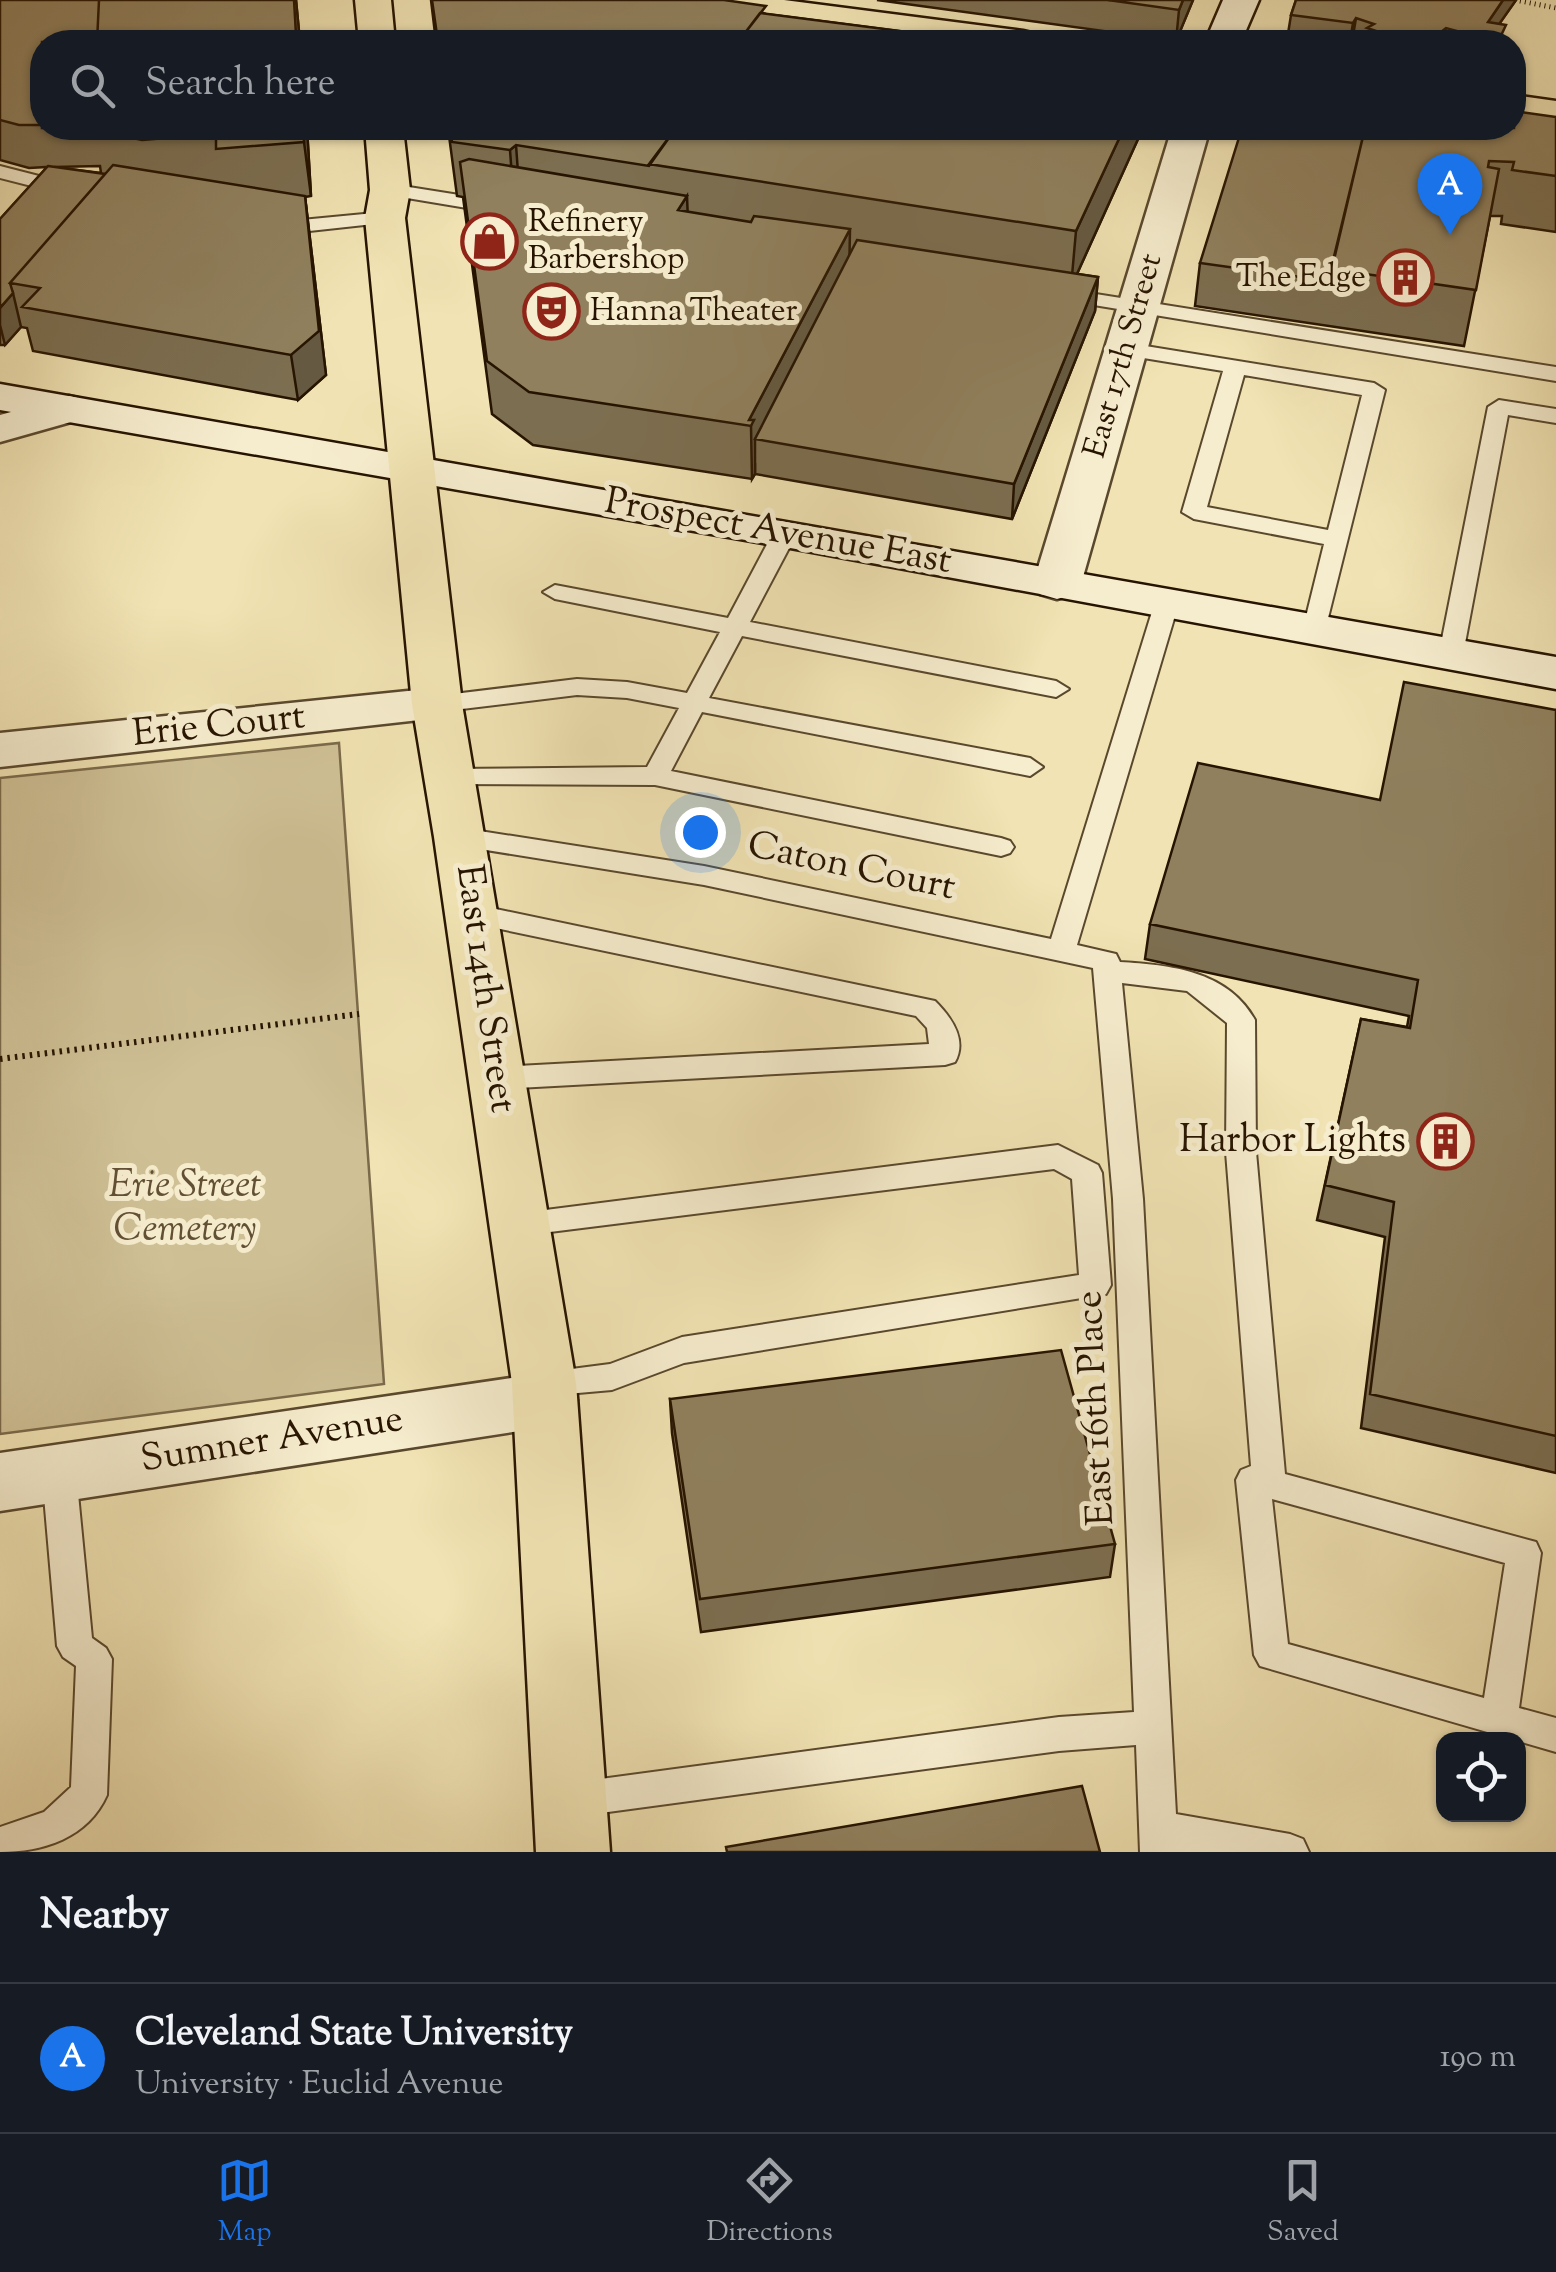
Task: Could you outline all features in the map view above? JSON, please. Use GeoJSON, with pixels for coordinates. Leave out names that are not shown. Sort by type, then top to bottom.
{"type":"FeatureCollection","features":[{"type":"Feature","properties":{"kind":"main road"},"geometry":{"type":"LineString","coordinates":[[374,0],[376,30]]}},
{"type":"Feature","properties":{"kind":"main road"},"geometry":{"type":"LineString","coordinates":[[690,15],[737,30]]}},
{"type":"Feature","properties":{"kind":"main road"},"geometry":{"type":"LineString","coordinates":[[690,15],[876,30]]}},
{"type":"Feature","properties":{"kind":"main road"},"geometry":{"type":"LineString","coordinates":[[1526,108],[1556,112]]}},
{"type":"Feature","properties":{"kind":"main road","name":"East 14th Street"},"geometry":{"type":"LineString","coordinates":[[384,140],[409,468],[437,704],[461,837],[544,1391],[571,1826]]}},
{"type":"Feature","properties":{"kind":"street"},"geometry":{"type":"LineString","coordinates":[[1228,30],[1241,0]]}},
{"type":"Feature","properties":{"kind":"street","name":"East 17th Street"},"geometry":{"type":"LineString","coordinates":[[1057,584],[1187,140]]}},
{"type":"Feature","properties":{"kind":"street","name":"Prospect Avenue East"},"geometry":{"type":"LineString","coordinates":[[0,397],[784,533],[1556,673]]}},
{"type":"Feature","properties":{"kind":"street"},"geometry":{"type":"LineString","coordinates":[[0,429],[69,409]]}},
{"type":"Feature","properties":{"kind":"street","name":"Erie Court"},"geometry":{"type":"LineString","coordinates":[[0,750],[437,704]]}},
{"type":"Feature","properties":{"kind":"street","name":"Sumner Avenue"},"geometry":{"type":"LineString","coordinates":[[30,1478],[544,1391]]}},
{"type":"Feature","properties":{"kind":"lane"},"geometry":{"type":"LineString","coordinates":[[690,15],[805,30]]}},
{"type":"Feature","properties":{"kind":"lane"},"geometry":{"type":"LineString","coordinates":[[1526,128],[1556,132]]}},
{"type":"Feature","properties":{"kind":"lane"},"geometry":{"type":"LineString","coordinates":[[0,172],[98,196]]}},
{"type":"Feature","properties":{"kind":"lane"},"geometry":{"type":"LineString","coordinates":[[252,221],[290,228],[387,204],[516,210]]}},
{"type":"Feature","properties":{"kind":"lane"},"geometry":{"type":"LineString","coordinates":[[1029,290],[1556,374]]}},
{"type":"Feature","properties":{"kind":"lane"},"geometry":{"type":"LineString","coordinates":[[1126,349],[1374,390],[1315,629]]}},
{"type":"Feature","properties":{"kind":"lane"},"geometry":{"type":"LineString","coordinates":[[1235,367],[1194,512],[1337,539]]}},
{"type":"Feature","properties":{"kind":"lane"},"geometry":{"type":"LineString","coordinates":[[1451,654],[1499,407],[1556,416]]}},
{"type":"Feature","properties":{"kind":"lane"},"geometry":{"type":"LineString","coordinates":[[655,776],[784,533]]}},
{"type":"Feature","properties":{"kind":"lane"},"geometry":{"type":"LineString","coordinates":[[555,592],[1056,689]]}},
{"type":"Feature","properties":{"kind":"lane"},"geometry":{"type":"LineString","coordinates":[[1061,952],[1167,602]]}},
{"type":"Feature","properties":{"kind":"lane"},"geometry":{"type":"LineString","coordinates":[[437,704],[577,687],[627,690],[1030,767]]}},
{"type":"Feature","properties":{"kind":"lane"},"geometry":{"type":"LineString","coordinates":[[450,778],[655,776],[1000,847]]}},
{"type":"Feature","properties":{"kind":"lane","name":"Caton Court"},"geometry":{"type":"LineString","coordinates":[[461,837],[558,848],[699,874],[1061,952],[1107,967],[1192,981],[1214,990],[1240,1020],[1242,1152],[1269,1484]]}},
{"type":"Feature","properties":{"kind":"lane"},"geometry":{"type":"LineString","coordinates":[[472,914],[925,1008],[941,1025],[946,1054],[497,1078]]}},
{"type":"Feature","properties":{"kind":"lane","name":"East 16th Place"},"geometry":{"type":"LineString","coordinates":[[1107,967],[1128,1200],[1158,1840]]}},
{"type":"Feature","properties":{"kind":"lane"},"geometry":{"type":"LineString","coordinates":[[518,1224],[1058,1157],[1088,1173],[1096,1285],[682,1350],[612,1377],[544,1391]]}},
{"type":"Feature","properties":{"kind":"lane"},"geometry":{"type":"LineString","coordinates":[[0,1845],[56,1826],[88,1795],[94,1659],[75,1646],[30,1478]]}},
{"type":"Feature","properties":{"kind":"lane"},"geometry":{"type":"LineString","coordinates":[[1500,1720],[1524,1553],[1253,1480],[1272,1654],[1500,1720],[1556,1735]]}},
{"type":"Feature","properties":{"kind":"lane"},"geometry":{"type":"LineString","coordinates":[[571,1826],[1059,1734],[1152,1727]]}},
{"type":"Feature","properties":{"kind":"lane"},"geometry":{"type":"LineString","coordinates":[[1158,1840],[1290,1852]]}},
{"type":"Feature","properties":{"kind":"path"},"geometry":{"type":"LineString","coordinates":[[1516,0],[1556,8]]}},
{"type":"Feature","properties":{"kind":"path"},"geometry":{"type":"LineString","coordinates":[[0,1060],[359,1014]]}},
{"type":"Feature","properties":{"kind":"green space","name":"Erie Street Cemetery"},"geometry":{"type":"Polygon","coordinates":[[[339,743],[384,1384],[0,1434],[0,778],[339,743]]]}},
{"type":"Feature","properties":{"kind":"building"},"geometry":{"type":"Polygon","coordinates":[[[0,0],[99,0],[98,30],[30,30],[30,125],[0,120],[0,0]]]}},
{"type":"Feature","properties":{"kind":"building"},"geometry":{"type":"Polygon","coordinates":[[[99,0],[294,0],[296,30],[98,30],[99,0]]]}},
{"type":"Feature","properties":{"kind":"building"},"geometry":{"type":"Polygon","coordinates":[[[432,0],[724,0],[766,6],[747,30],[436,30],[432,0]]]}},
{"type":"Feature","properties":{"kind":"building"},"geometry":{"type":"Polygon","coordinates":[[[1108,0],[1183,0],[1179,10],[1108,0]]]}},
{"type":"Feature","properties":{"kind":"building"},"geometry":{"type":"Polygon","coordinates":[[[1296,0],[1503,0],[1488,22],[1506,25],[1504,30],[1373,30],[1367,28],[1374,24],[1356,18],[1353,23],[1291,15],[1296,0]]]}},
{"type":"Feature","properties":{"kind":"building"},"geometry":{"type":"Polygon","coordinates":[[[760,13],[892,30],[747,30],[760,13]]]}},
{"type":"Feature","properties":{"kind":"building","name":"The Edge"},"geometry":{"type":"Polygon","coordinates":[[[1526,113],[1556,117],[1556,176],[1512,170],[1514,162],[1489,161],[1488,167],[1499,169],[1476,290],[1331,269],[1362,140],[1526,140],[1526,113]]]}},
{"type":"Feature","properties":{"kind":"building"},"geometry":{"type":"Polygon","coordinates":[[[216,140],[304,140],[304,142],[216,149],[216,140]]]}},
{"type":"Feature","properties":{"kind":"building"},"geometry":{"type":"Polygon","coordinates":[[[667,140],[649,166],[516,145],[510,150],[452,142],[667,140]]]}},
{"type":"Feature","properties":{"kind":"building"},"geometry":{"type":"Polygon","coordinates":[[[667,140],[1118,140],[1076,231],[649,164],[667,140]]]}},
{"type":"Feature","properties":{"kind":"building"},"geometry":{"type":"Polygon","coordinates":[[[1238,140],[1362,140],[1329,281],[1200,263],[1238,140]]]}},
{"type":"Feature","properties":{"kind":"building"},"geometry":{"type":"Polygon","coordinates":[[[469,159],[687,196],[678,210],[751,222],[754,216],[850,229],[749,420],[754,420],[751,426],[529,392],[487,361],[460,162],[469,159]]]}},
{"type":"Feature","properties":{"kind":"building"},"geometry":{"type":"Polygon","coordinates":[[[113,165],[305,196],[319,331],[291,355],[22,307],[40,288],[10,283],[113,165]]]}},
{"type":"Feature","properties":{"kind":"building"},"geometry":{"type":"Polygon","coordinates":[[[48,166],[105,174],[10,283],[13,293],[0,308],[0,219],[48,166]]]}},
{"type":"Feature","properties":{"kind":"building"},"geometry":{"type":"Polygon","coordinates":[[[857,240],[1098,277],[1014,484],[755,439],[857,240]]]}},
{"type":"Feature","properties":{"kind":"building","name":"Harbor Lights"},"geometry":{"type":"Polygon","coordinates":[[[1404,682],[1556,710],[1556,1436],[1370,1394],[1394,1202],[1325,1185],[1361,1019],[1410,1028],[1418,980],[1150,924],[1198,763],[1380,800],[1404,682]]]}},
{"type":"Feature","properties":{"kind":"building"},"geometry":{"type":"Polygon","coordinates":[[[1061,1350],[1115,1544],[700,1599],[670,1399],[1061,1350]]]}},
{"type":"Feature","properties":{"kind":"building"},"geometry":{"type":"Polygon","coordinates":[[[1082,1786],[1100,1852],[727,1852],[726,1847],[1082,1786]]]}},
{"type":"Feature","properties":{"kind":"place","name":"Cleveland State University"},"geometry":{"type":"Point","coordinates":[1450,235]}},
{"type":"Feature","properties":{"kind":"place","name":"Refinery Barbershop"},"geometry":{"type":"Point","coordinates":[489,241]}},
{"type":"Feature","properties":{"kind":"place","name":"The Edge"},"geometry":{"type":"Point","coordinates":[1405,278]}},
{"type":"Feature","properties":{"kind":"place","name":"Hanna Theater"},"geometry":{"type":"Point","coordinates":[551,312]}},
{"type":"Feature","properties":{"kind":"place","name":"Harbor Lights"},"geometry":{"type":"Point","coordinates":[1445,1142]}}]}
